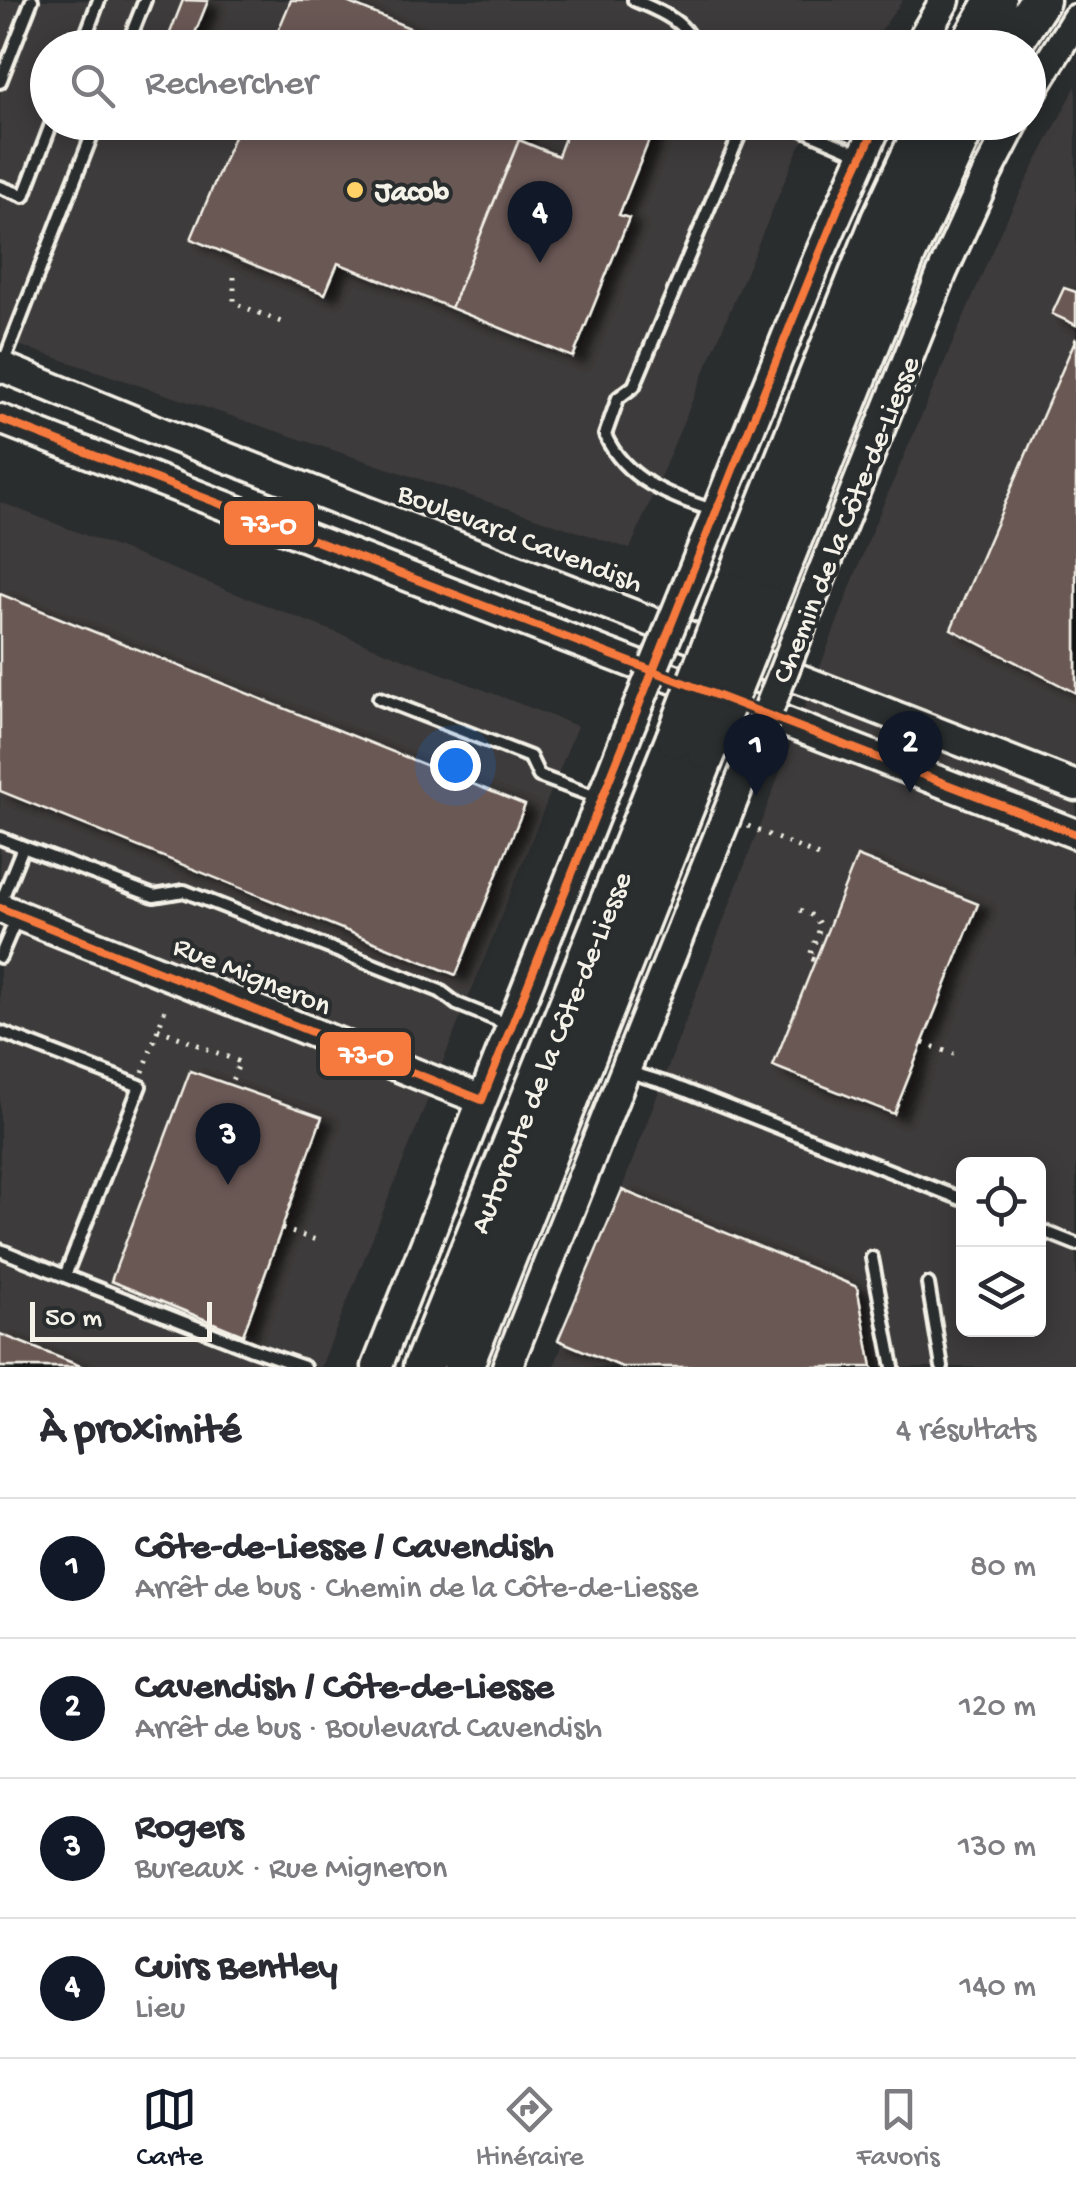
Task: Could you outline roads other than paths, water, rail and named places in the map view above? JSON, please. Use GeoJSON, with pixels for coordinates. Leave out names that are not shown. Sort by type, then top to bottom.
{"type":"FeatureCollection","features":[{"type":"Feature","properties":{"kind":"highway"},"geometry":{"type":"LineString","coordinates":[[978,30],[996,0]]}},
{"type":"Feature","properties":{"kind":"highway"},"geometry":{"type":"LineString","coordinates":[[1021,30],[1040,0]]}},
{"type":"Feature","properties":{"kind":"highway","name":"Chemin de la Côte-de-Liesse"},"geometry":{"type":"LineString","coordinates":[[691,744],[749,598],[881,220],[919,140]]}},
{"type":"Feature","properties":{"kind":"highway","name":"Chemin de la Côte-de-Liesse"},"geometry":{"type":"LineString","coordinates":[[749,598],[959,140]]}},
{"type":"Feature","properties":{"kind":"highway","name":"Autoroute de la Côte-de-Liesse"},"geometry":{"type":"LineString","coordinates":[[424,1367],[691,744]]}},
{"type":"Feature","properties":{"kind":"highway","name":"Autoroute de la Côte-de-Liesse"},"geometry":{"type":"LineString","coordinates":[[462,1367],[691,744]]}},
{"type":"Feature","properties":{"kind":"main road"},"geometry":{"type":"LineString","coordinates":[[928,30],[945,0]]}},
{"type":"Feature","properties":{"kind":"main road"},"geometry":{"type":"LineString","coordinates":[[1046,68],[1076,20]]}},
{"type":"Feature","properties":{"kind":"main road"},"geometry":{"type":"LineString","coordinates":[[377,1367],[805,289],[869,140]]}},
{"type":"Feature","properties":{"kind":"main road","name":"Chemin de la Côte-de-Liesse"},"geometry":{"type":"LineString","coordinates":[[507,1367],[942,273],[1005,140]]}},
{"type":"Feature","properties":{"kind":"main road","name":"Boulevard Cavendish"},"geometry":{"type":"LineString","coordinates":[[1,367],[1076,786]]}},
{"type":"Feature","properties":{"kind":"main road"},"geometry":{"type":"LineString","coordinates":[[0,419],[1076,834]]}},
{"type":"Feature","properties":{"kind":"main road","name":"Rue Migneron"},"geometry":{"type":"LineString","coordinates":[[6,909],[482,1100]]}},
{"type":"Feature","properties":{"kind":"lane"},"geometry":{"type":"LineString","coordinates":[[0,82],[32,0]]}},
{"type":"Feature","properties":{"kind":"lane"},"geometry":{"type":"LineString","coordinates":[[87,30],[98,0]]}},
{"type":"Feature","properties":{"kind":"lane"},"geometry":{"type":"LineString","coordinates":[[133,30],[145,0]]}},
{"type":"Feature","properties":{"kind":"lane"},"geometry":{"type":"LineString","coordinates":[[634,0],[656,9],[686,30]]}},
{"type":"Feature","properties":{"kind":"lane"},"geometry":{"type":"LineString","coordinates":[[0,187],[24,196],[45,140]]}},
{"type":"Feature","properties":{"kind":"lane"},"geometry":{"type":"LineString","coordinates":[[1,367],[90,140]]}},
{"type":"Feature","properties":{"kind":"lane"},"geometry":{"type":"LineString","coordinates":[[716,511],[675,496],[631,473],[612,452],[604,435],[618,398],[634,386],[737,140]]}},
{"type":"Feature","properties":{"kind":"lane"},"geometry":{"type":"LineString","coordinates":[[827,140],[862,155]]}},
{"type":"Feature","properties":{"kind":"lane"},"geometry":{"type":"LineString","coordinates":[[378,698],[530,758],[539,776],[602,800]]}},
{"type":"Feature","properties":{"kind":"lane"},"geometry":{"type":"LineString","coordinates":[[0,838],[154,896],[184,891],[440,990],[457,1004],[512,1026]]}},
{"type":"Feature","properties":{"kind":"lane"},"geometry":{"type":"LineString","coordinates":[[0,957],[6,909],[23,847]]}},
{"type":"Feature","properties":{"kind":"lane"},"geometry":{"type":"LineString","coordinates":[[0,1032],[140,1086],[64,1276]]}},
{"type":"Feature","properties":{"kind":"lane"},"geometry":{"type":"LineString","coordinates":[[625,1071],[669,1084],[956,1197]]}},
{"type":"Feature","properties":{"kind":"lane"},"geometry":{"type":"LineString","coordinates":[[1046,1233],[1076,1244]]}},
{"type":"Feature","properties":{"kind":"lane"},"geometry":{"type":"LineString","coordinates":[[0,1250],[304,1367]]}},
{"type":"Feature","properties":{"kind":"lane"},"geometry":{"type":"LineString","coordinates":[[872,1258],[893,1367]]}},
{"type":"Feature","properties":{"kind":"lane"},"geometry":{"type":"LineString","coordinates":[[928,1284],[942,1367]]}},
{"type":"Feature","properties":{"kind":"place","name":"Jacob"},"geometry":{"type":"Point","coordinates":[355,190]}},
{"type":"Feature","properties":{"kind":"place","name":"Cuirs Bentley"},"geometry":{"type":"Point","coordinates":[540,263]}},
{"type":"Feature","properties":{"kind":"place","name":"Cavendish / Côte-de-Liesse"},"geometry":{"type":"Point","coordinates":[910,793]}},
{"type":"Feature","properties":{"kind":"place","name":"Côte-de-Liesse / Cavendish"},"geometry":{"type":"Point","coordinates":[756,796]}},
{"type":"Feature","properties":{"kind":"place","name":"Rogers"},"geometry":{"type":"Point","coordinates":[228,1185]}}]}
